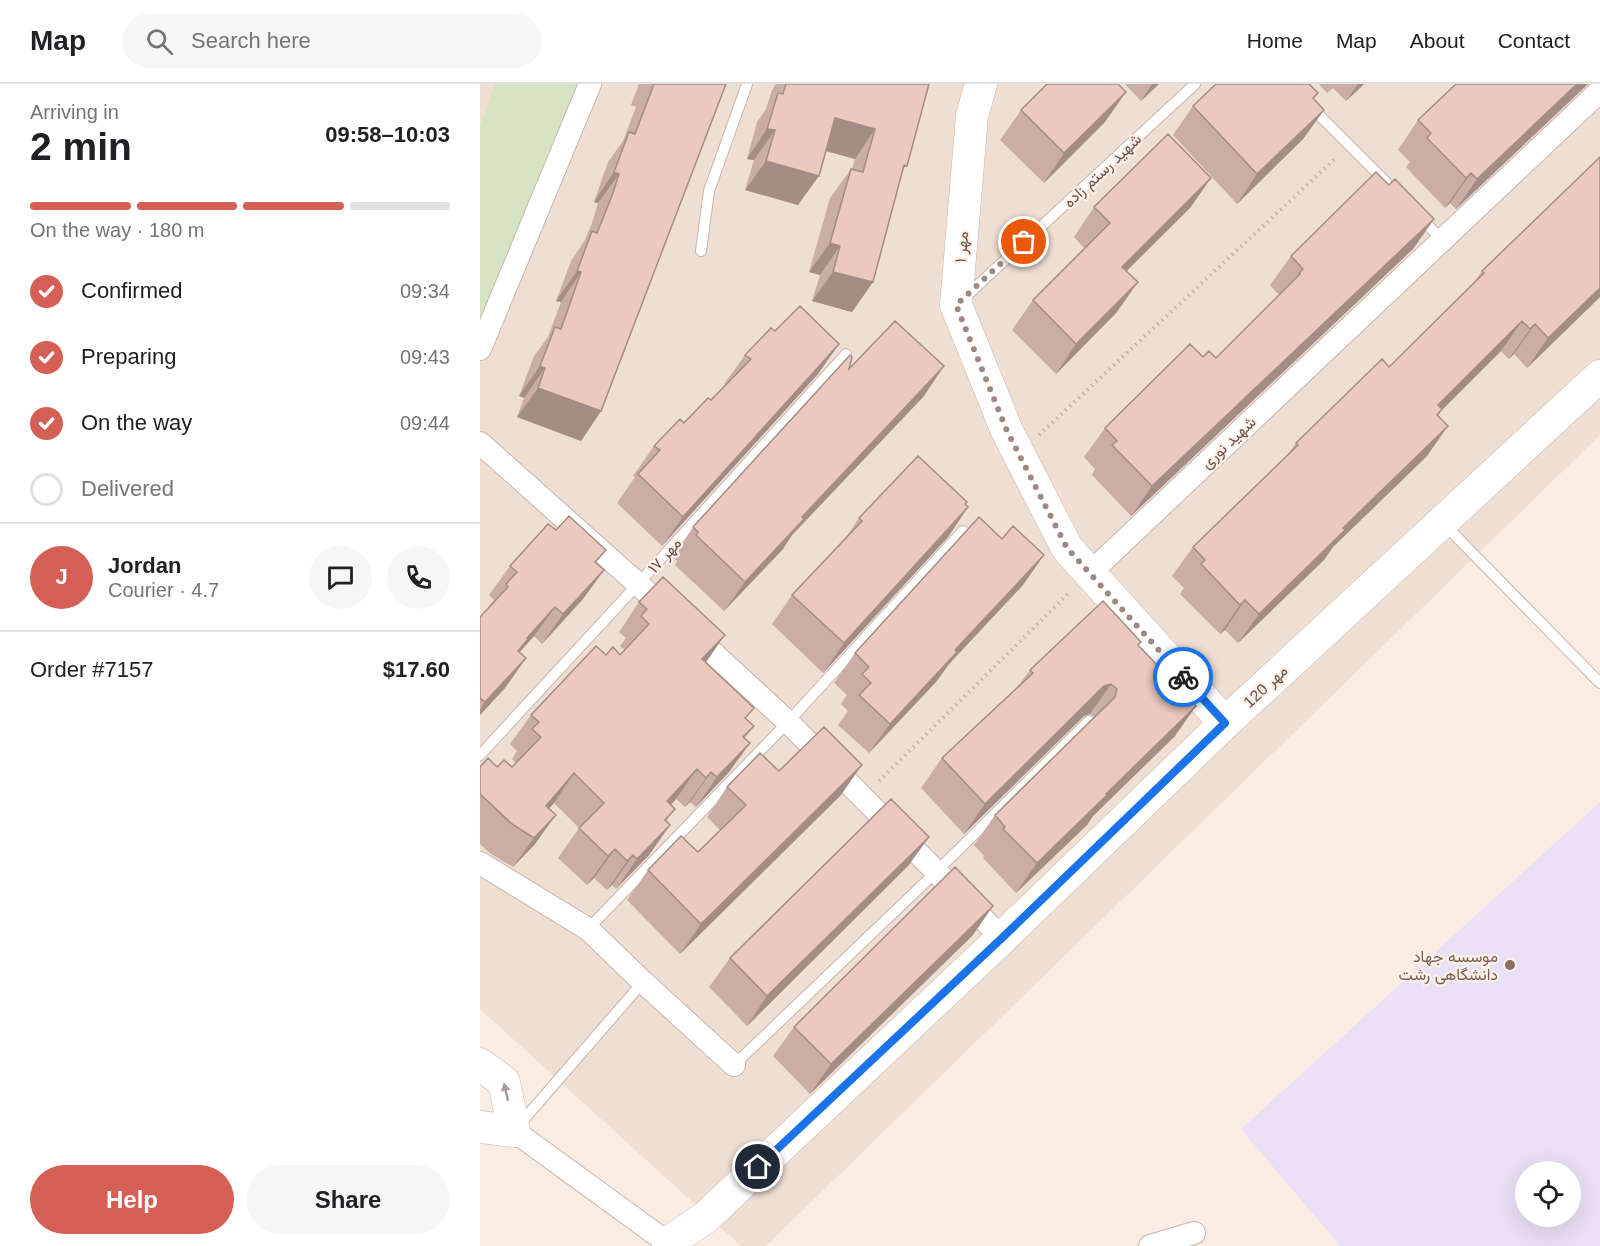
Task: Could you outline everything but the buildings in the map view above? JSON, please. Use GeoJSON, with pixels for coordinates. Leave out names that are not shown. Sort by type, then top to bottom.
{"type":"FeatureCollection","features":[{"type":"Feature","properties":{"kind":"street"},"geometry":{"type":"LineString","coordinates":[[480,349],[590,84]]}},
{"type":"Feature","properties":{"kind":"street","name":"مهر ۱"},"geometry":{"type":"LineString","coordinates":[[981,84],[972,116],[956,305],[1007,431],[1067,548],[1225,723]]}},
{"type":"Feature","properties":{"kind":"street","name":"شهید نوری"},"geometry":{"type":"LineString","coordinates":[[1089,573],[1600,91]]}},
{"type":"Feature","properties":{"kind":"street","name":"مهر 120"},"geometry":{"type":"LineString","coordinates":[[670,1245],[706,1217],[1002,938],[1225,723],[1600,376]]}},
{"type":"Feature","properties":{"kind":"street"},"geometry":{"type":"LineString","coordinates":[[480,444],[639,584],[788,722],[1002,938]]}},
{"type":"Feature","properties":{"kind":"street"},"geometry":{"type":"LineString","coordinates":[[480,863],[588,929],[734,1065]]}},
{"type":"Feature","properties":{"kind":"street"},"geometry":{"type":"LineString","coordinates":[[480,1064],[504,1082],[514,1131]]}},
{"type":"Feature","properties":{"kind":"street"},"geometry":{"type":"LineString","coordinates":[[480,1127],[514,1131],[670,1245]]}},
{"type":"Feature","properties":{"kind":"street"},"geometry":{"type":"LineString","coordinates":[[1150,1246],[1194,1233]]}},
{"type":"Feature","properties":{"kind":"lane"},"geometry":{"type":"LineString","coordinates":[[701,251],[709,192],[747,84]]}},
{"type":"Feature","properties":{"kind":"lane","name":"شهید رستم زاده"},"geometry":{"type":"LineString","coordinates":[[956,305],[1195,84]]}},
{"type":"Feature","properties":{"kind":"lane"},"geometry":{"type":"LineString","coordinates":[[1304,99],[1396,193]]}},
{"type":"Feature","properties":{"kind":"lane"},"geometry":{"type":"LineString","coordinates":[[1411,208],[1442,240]]}},
{"type":"Feature","properties":{"kind":"lane","name":"مهر ۱۷"},"geometry":{"type":"LineString","coordinates":[[480,755],[639,584],[846,354]]}},
{"type":"Feature","properties":{"kind":"lane"},"geometry":{"type":"LineString","coordinates":[[1442,523],[1600,683]]}},
{"type":"Feature","properties":{"kind":"lane"},"geometry":{"type":"LineString","coordinates":[[588,929],[788,722],[963,531]]}},
{"type":"Feature","properties":{"kind":"lane"},"geometry":{"type":"LineString","coordinates":[[734,1065],[936,872],[1089,721]]}},
{"type":"Feature","properties":{"kind":"lane"},"geometry":{"type":"LineString","coordinates":[[514,1131],[643,982]]}},
{"type":"Feature","properties":{"kind":"path"},"geometry":{"type":"LineString","coordinates":[[1019,454],[1350,146]]}},
{"type":"Feature","properties":{"kind":"path"},"geometry":{"type":"LineString","coordinates":[[862,798],[1089,573]]}},
{"type":"Feature","properties":{"kind":"shaded area"},"geometry":{"type":"Polygon","coordinates":[[[480,84],[1600,84],[1600,435],[766,1246],[741,1246],[480,1009],[480,84]]]}},
{"type":"Feature","properties":{"kind":"shaded area","name":"موسسه جهاد دانشگاهی رشت"},"geometry":{"type":"Polygon","coordinates":[[[1600,802],[1600,1246],[1340,1246],[1241,1129],[1600,802]]]}},
{"type":"Feature","properties":{"kind":"green space"},"geometry":{"type":"Polygon","coordinates":[[[495,84],[578,84],[480,320],[480,126],[495,84]]]}},
{"type":"Feature","properties":{"kind":"way so far"},"geometry":{"type":"LineString","coordinates":[[1024,242],[956,305],[1007,431],[1067,548],[1183,677]]}},
{"type":"Feature","properties":{"kind":"place","name":"موسسه جهاد دانشگاهی رشت"},"geometry":{"type":"Point","coordinates":[1510,965]}},
{"type":"Feature","properties":{"kind":"route"},"geometry":{"type":"LineString","coordinates":[[758,1167],[1002,938],[1225,723],[1183,677]]}}]}
